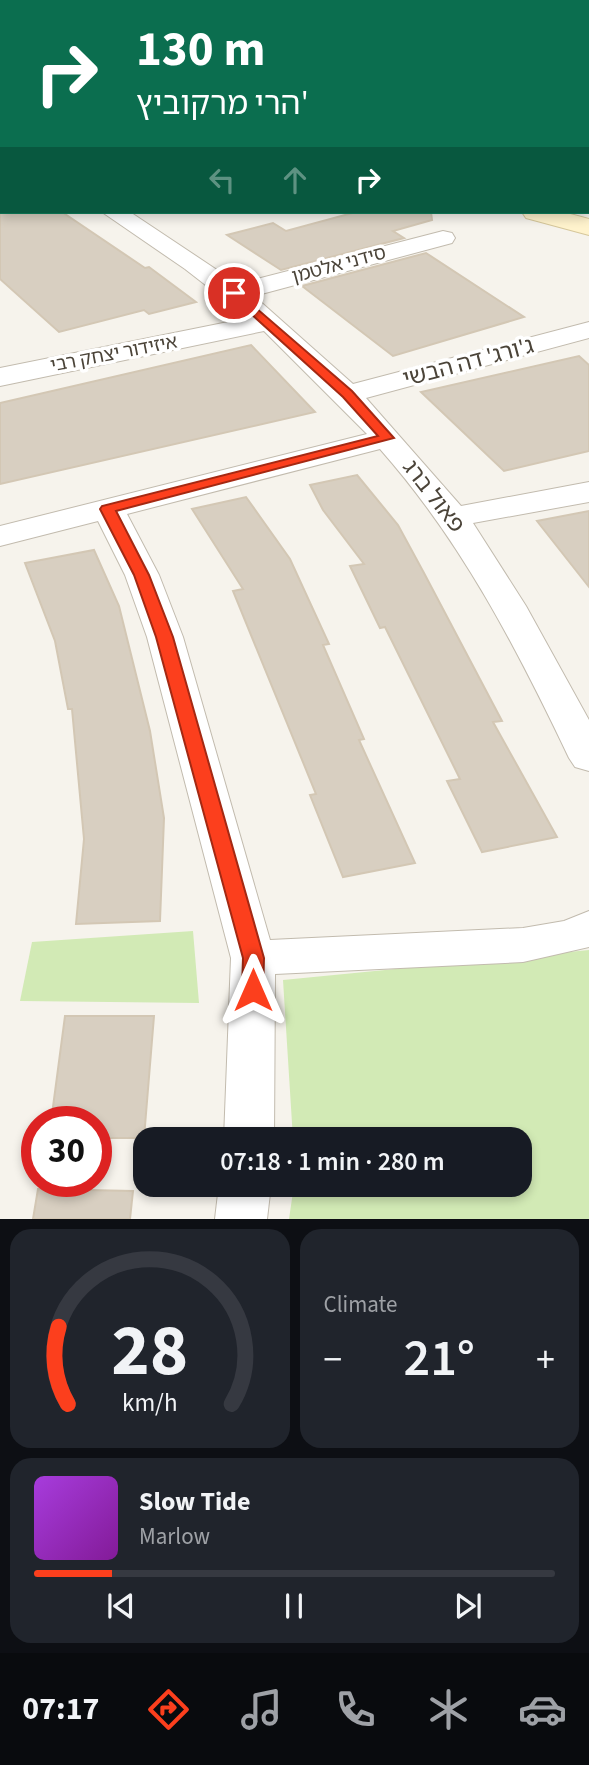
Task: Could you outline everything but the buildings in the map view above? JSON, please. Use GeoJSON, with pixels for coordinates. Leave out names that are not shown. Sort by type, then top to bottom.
{"type":"FeatureCollection","features":[{"type":"Feature","properties":{"kind":"main road"},"geometry":{"type":"LineString","coordinates":[[542,214],[589,227]]}},
{"type":"Feature","properties":{"kind":"street","name":"פאול ברג"},"geometry":{"type":"LineString","coordinates":[[117,214],[234,293],[270,322],[348,394],[387,438],[453,517],[574,692],[589,758]]}},
{"type":"Feature","properties":{"kind":"street","name":"סידני אלטמן"},"geometry":{"type":"LineString","coordinates":[[234,293],[443,238]]}},
{"type":"Feature","properties":{"kind":"street","name":"איזידור יצחק רבי"},"geometry":{"type":"LineString","coordinates":[[11,375],[270,322]]}},
{"type":"Feature","properties":{"kind":"street","name":"ג'ורג' דה הבשי"},"geometry":{"type":"LineString","coordinates":[[348,394],[589,330]]}},
{"type":"Feature","properties":{"kind":"street"},"geometry":{"type":"LineString","coordinates":[[0,352],[11,375]]}},
{"type":"Feature","properties":{"kind":"street"},"geometry":{"type":"LineString","coordinates":[[0,536],[387,438]]}},
{"type":"Feature","properties":{"kind":"street"},"geometry":{"type":"LineString","coordinates":[[453,517],[589,492]]}},
{"type":"Feature","properties":{"kind":"street"},"geometry":{"type":"LineString","coordinates":[[108,509],[142,575],[164,637],[254,958],[248,1127]]}},
{"type":"Feature","properties":{"kind":"street"},"geometry":{"type":"LineString","coordinates":[[254,958],[523,945],[575,935],[589,927]]}},
{"type":"Feature","properties":{"kind":"street"},"geometry":{"type":"LineString","coordinates":[[241,1219],[244,1197]]}},
{"type":"Feature","properties":{"kind":"green space"},"geometry":{"type":"Polygon","coordinates":[[[193,931],[199,1003],[20,1001],[32,942],[193,931]]]}},
{"type":"Feature","properties":{"kind":"green space"},"geometry":{"type":"Polygon","coordinates":[[[589,950],[589,1219],[289,1219],[292,1197],[532,1197],[532,1127],[292,1127],[283,980],[589,950]]]}},
{"type":"Feature","properties":{"kind":"route"},"geometry":{"type":"LineString","coordinates":[[234,293],[270,322],[348,394],[387,438],[108,509],[142,575],[164,637],[254,958],[253,990]]}}]}
